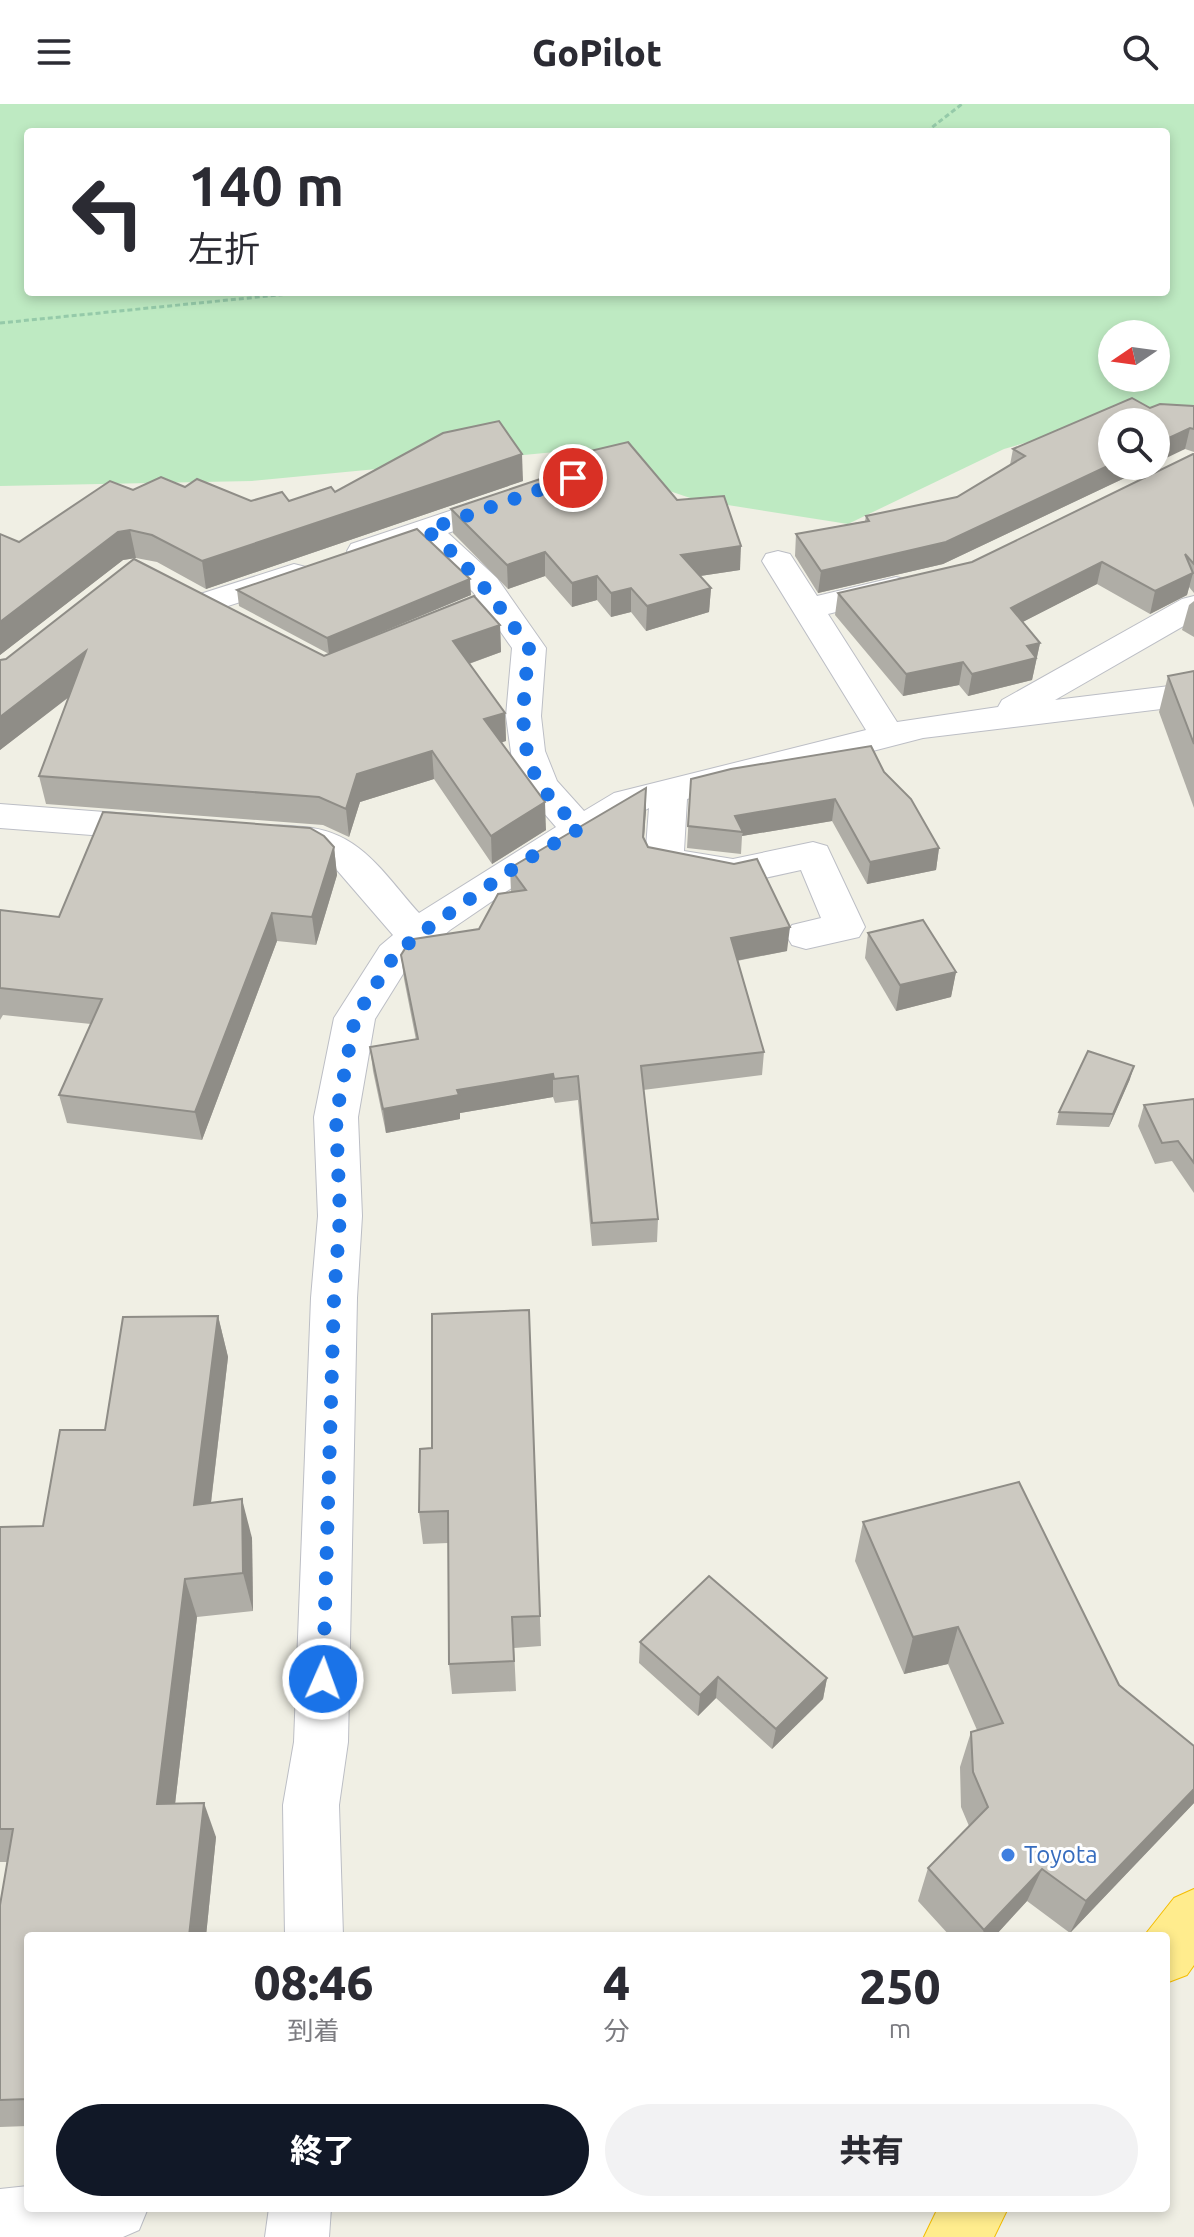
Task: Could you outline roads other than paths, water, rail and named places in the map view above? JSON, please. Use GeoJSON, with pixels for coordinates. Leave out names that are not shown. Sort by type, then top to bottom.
{"type":"FeatureCollection","features":[{"type":"Feature","properties":{"kind":"highway"},"geometry":{"type":"LineString","coordinates":[[1170,1949],[1194,1918]]}},
{"type":"Feature","properties":{"kind":"highway"},"geometry":{"type":"LineString","coordinates":[[956,2237],[974,2212]]}},
{"type":"Feature","properties":{"kind":"street"},"geometry":{"type":"LineString","coordinates":[[246,625],[192,596],[330,562],[529,494]]}},
{"type":"Feature","properties":{"kind":"street"},"geometry":{"type":"LineString","coordinates":[[426,530],[448,547],[496,600],[529,648],[522,700],[526,741],[538,781],[579,829]]}},
{"type":"Feature","properties":{"kind":"street"},"geometry":{"type":"LineString","coordinates":[[778,561],[888,736]]}},
{"type":"Feature","properties":{"kind":"street"},"geometry":{"type":"LineString","coordinates":[[809,608],[925,581]]}},
{"type":"Feature","properties":{"kind":"street"},"geometry":{"type":"LineString","coordinates":[[398,641],[496,600]]}},
{"type":"Feature","properties":{"kind":"street"},"geometry":{"type":"LineString","coordinates":[[999,718],[1194,606]]}},
{"type":"Feature","properties":{"kind":"street"},"geometry":{"type":"LineString","coordinates":[[314,1932],[311,1805],[321,1742],[334,1298],[340,1216],[336,1117],[355,1018],[394,956],[417,936],[521,863],[627,802],[923,727],[1194,694]]}},
{"type":"Feature","properties":{"kind":"street"},"geometry":{"type":"LineString","coordinates":[[669,791],[664,861],[733,872],[813,855],[845,927],[806,935]]}},
{"type":"Feature","properties":{"kind":"street"},"geometry":{"type":"LineString","coordinates":[[0,816],[185,830]]}},
{"type":"Feature","properties":{"kind":"street"},"geometry":{"type":"LineString","coordinates":[[231,833],[323,841],[344,853],[417,936]]}},
{"type":"Feature","properties":{"kind":"street"},"geometry":{"type":"LineString","coordinates":[[0,2221],[81,2212]]}},
{"type":"Feature","properties":{"kind":"street"},"geometry":{"type":"LineString","coordinates":[[297,2237],[300,2212]]}},
{"type":"Feature","properties":{"kind":"place","name":"Toyota"},"geometry":{"type":"Point","coordinates":[1008,1855]}}]}
